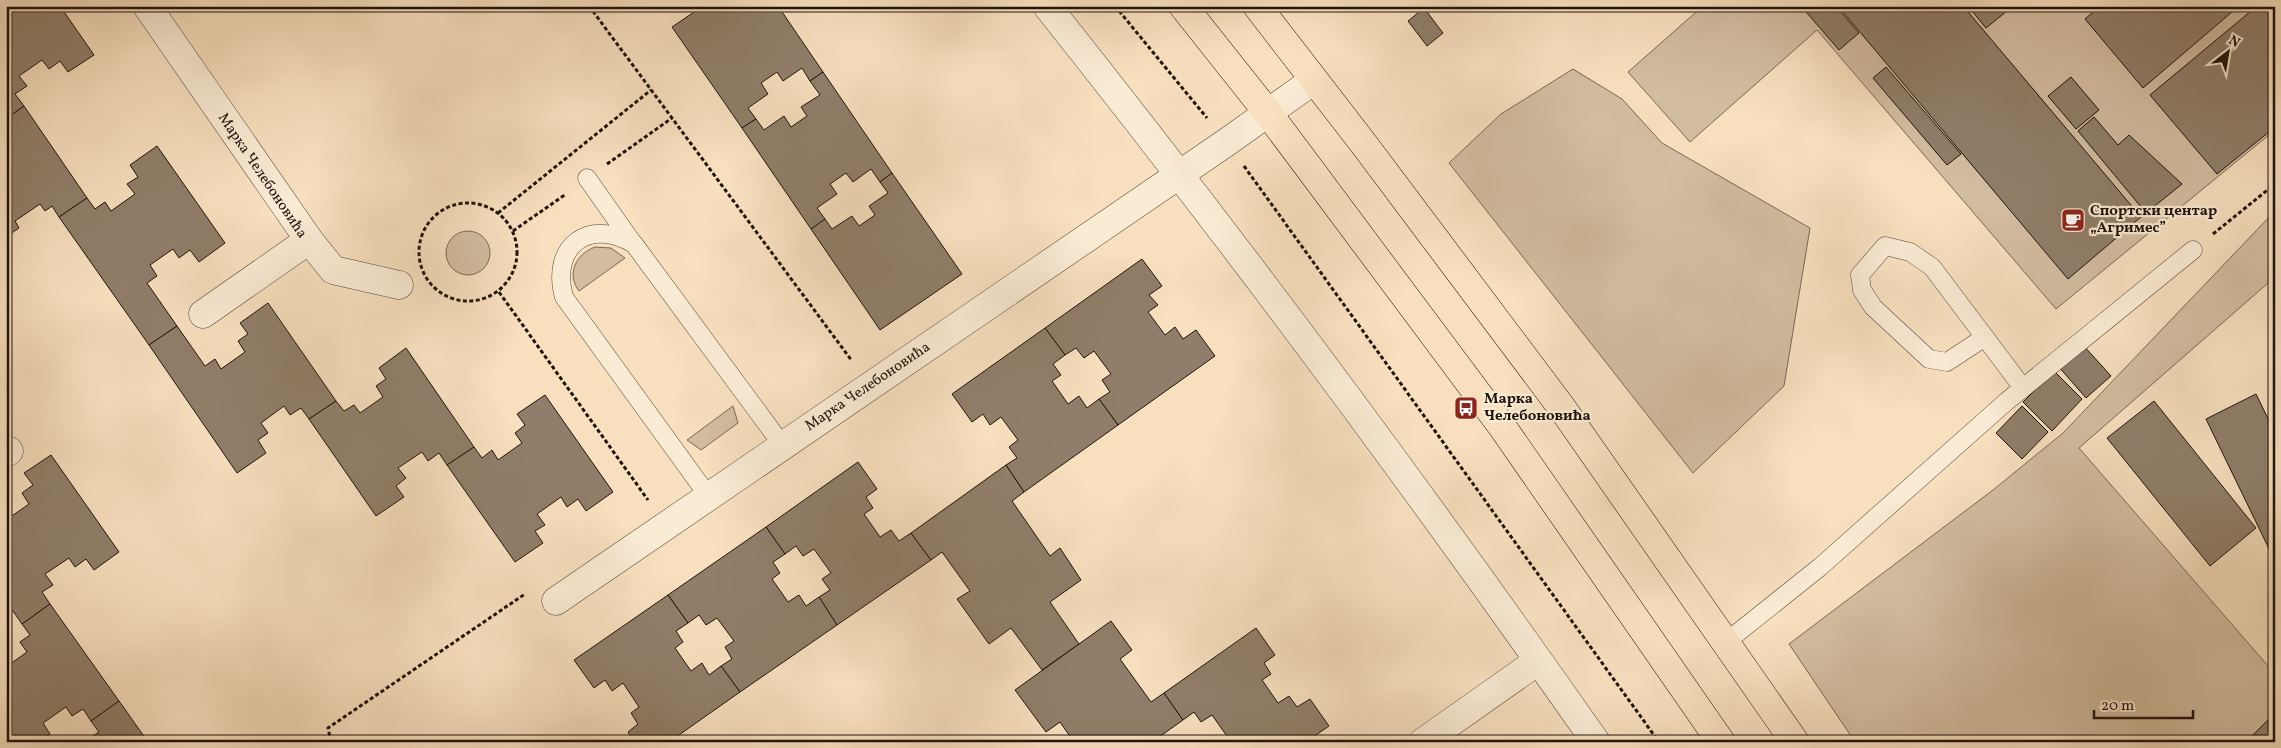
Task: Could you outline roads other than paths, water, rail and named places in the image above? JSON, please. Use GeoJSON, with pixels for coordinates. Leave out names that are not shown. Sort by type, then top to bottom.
{"type":"FeatureCollection","features":[{"type":"Feature","properties":{"kind":"main road"},"geometry":{"type":"LineString","coordinates":[[1183,6],[1268,113],[1500,425],[1721,742]]}},
{"type":"Feature","properties":{"kind":"main road"},"geometry":{"type":"LineString","coordinates":[[1256,6],[1562,408],[1795,742]]}},
{"type":"Feature","properties":{"kind":"street","name":"Марка Челебоновића"},"geometry":{"type":"LineString","coordinates":[[147,6],[309,240],[203,314]]}},
{"type":"Feature","properties":{"kind":"street"},"geometry":{"type":"LineString","coordinates":[[1047,6],[1181,174],[1359,410],[1538,661],[1590,740]]}},
{"type":"Feature","properties":{"kind":"street","name":"Марка Челебоновића"},"geometry":{"type":"LineString","coordinates":[[544,596],[666,526],[1181,174],[1314,80]]}},
{"type":"Feature","properties":{"kind":"street"},"geometry":{"type":"LineString","coordinates":[[309,240],[333,270],[399,286]]}},
{"type":"Feature","properties":{"kind":"street"},"geometry":{"type":"LineString","coordinates":[[1423,742],[1538,661]]}},
{"type":"Feature","properties":{"kind":"lane"},"geometry":{"type":"LineString","coordinates":[[587,178],[783,446]]}},
{"type":"Feature","properties":{"kind":"lane"},"geometry":{"type":"LineString","coordinates":[[634,244],[619,235],[602,232],[584,237],[570,248],[561,262],[559,280],[564,297],[709,497]]}},
{"type":"Feature","properties":{"kind":"lane"},"geometry":{"type":"LineString","coordinates":[[1985,337],[1948,362],[1929,359],[1873,307],[1862,290],[1860,275],[1885,246],[1910,252],[1932,267],[1985,337],[2023,388]]}},
{"type":"Feature","properties":{"kind":"lane"},"geometry":{"type":"LineString","coordinates":[[1726,642],[1820,567],[2023,388],[2193,250]]}},
{"type":"Feature","properties":{"kind":"place","name":"Спортски центар „Агримес”"},"geometry":{"type":"Point","coordinates":[2073,220]}},
{"type":"Feature","properties":{"kind":"place","name":"Марка Челебоновића"},"geometry":{"type":"Point","coordinates":[1466,408]}}]}
